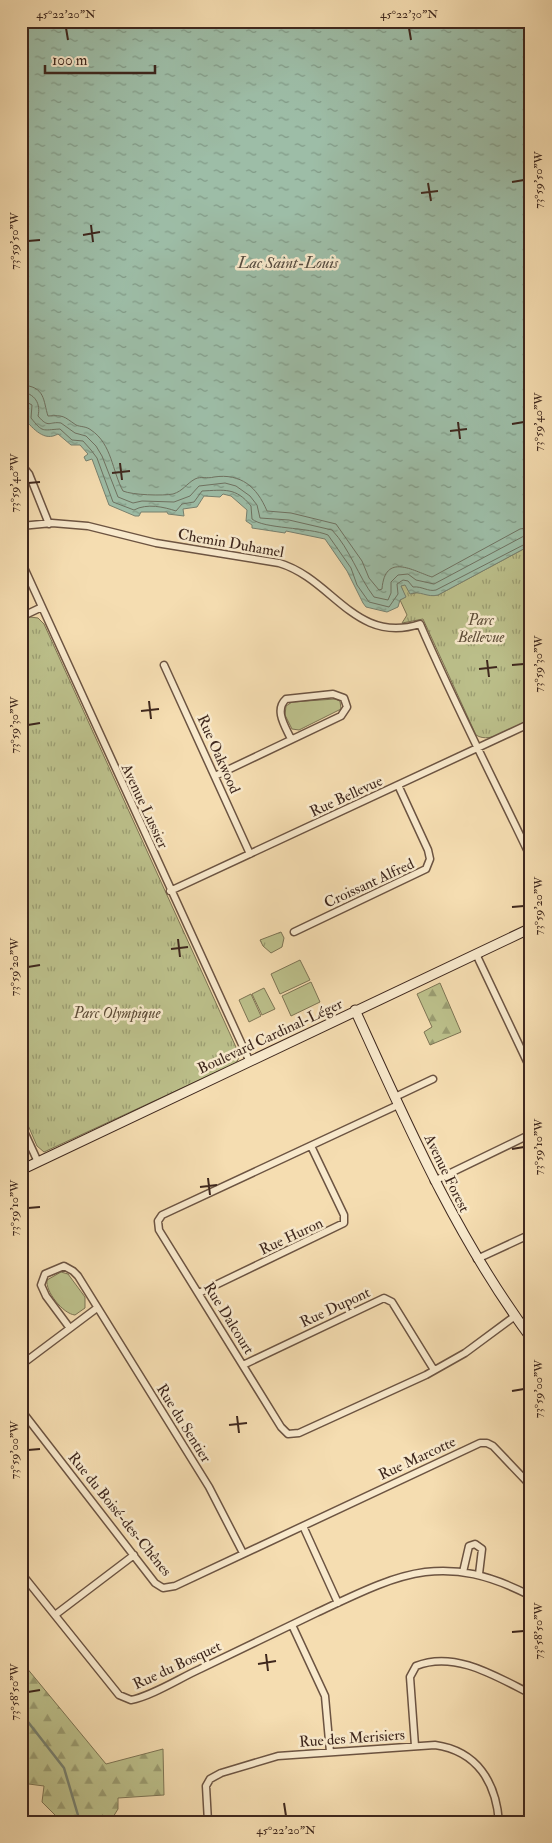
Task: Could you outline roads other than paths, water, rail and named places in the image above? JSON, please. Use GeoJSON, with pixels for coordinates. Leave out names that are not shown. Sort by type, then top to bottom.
{"type":"FeatureCollection","features":[{"type":"Feature","properties":{"kind":"street"},"geometry":{"type":"LineString","coordinates":[[21,464],[29,474],[50,524]]}},
{"type":"Feature","properties":{"kind":"street","name":"Chemin Duhamel"},"geometry":{"type":"LineString","coordinates":[[21,526],[50,524],[88,526],[161,544],[279,563],[310,577],[346,609],[367,622],[400,628],[420,624],[478,748]]}},
{"type":"Feature","properties":{"kind":"street","name":"Avenue Lussier"},"geometry":{"type":"LineString","coordinates":[[21,561],[170,891],[249,1060]]}},
{"type":"Feature","properties":{"kind":"street"},"geometry":{"type":"LineString","coordinates":[[21,617],[42,607]]}},
{"type":"Feature","properties":{"kind":"street","name":"Rue Oakwood"},"geometry":{"type":"LineString","coordinates":[[164,665],[250,854]]}},
{"type":"Feature","properties":{"kind":"street"},"geometry":{"type":"LineString","coordinates":[[215,776],[341,716],[347,710],[346,700],[342,696],[334,694],[286,699],[281,706],[280,714],[291,739]]}},
{"type":"Feature","properties":{"kind":"street","name":"Rue Bellevue"},"geometry":{"type":"LineString","coordinates":[[170,891],[531,723]]}},
{"type":"Feature","properties":{"kind":"street"},"geometry":{"type":"LineString","coordinates":[[478,748],[531,858]]}},
{"type":"Feature","properties":{"kind":"street","name":"Croissant Alfred"},"geometry":{"type":"LineString","coordinates":[[294,932],[426,869],[430,864],[430,855],[398,786]]}},
{"type":"Feature","properties":{"kind":"street","name":"Boulevard Cardinal-Léger"},"geometry":{"type":"LineString","coordinates":[[21,1170],[249,1060],[531,928]]}},
{"type":"Feature","properties":{"kind":"street"},"geometry":{"type":"LineString","coordinates":[[476,954],[531,1070]]}},
{"type":"Feature","properties":{"kind":"street","name":"Avenue Forest"},"geometry":{"type":"LineString","coordinates":[[355,1010],[434,1181],[477,1259],[531,1338]]}},
{"type":"Feature","properties":{"kind":"street","name":"Rue Dalcourt"},"geometry":{"type":"LineString","coordinates":[[433,1079],[397,1101],[311,1146],[159,1218],[157,1226],[284,1432],[292,1435],[434,1370],[465,1353],[515,1316]]}},
{"type":"Feature","properties":{"kind":"street"},"geometry":{"type":"LineString","coordinates":[[21,1125],[38,1162]]}},
{"type":"Feature","properties":{"kind":"street"},"geometry":{"type":"LineString","coordinates":[[434,1181],[531,1134]]}},
{"type":"Feature","properties":{"kind":"street","name":"Rue Huron"},"geometry":{"type":"LineString","coordinates":[[199,1294],[344,1223],[344,1215],[311,1146]]}},
{"type":"Feature","properties":{"kind":"street"},"geometry":{"type":"LineString","coordinates":[[477,1259],[531,1234]]}},
{"type":"Feature","properties":{"kind":"street","name":"Rue du Sentier"},"geometry":{"type":"LineString","coordinates":[[69,1327],[41,1285],[45,1274],[64,1266],[73,1270],[209,1487],[243,1554]]}},
{"type":"Feature","properties":{"kind":"street","name":"Rue Dupont"},"geometry":{"type":"LineString","coordinates":[[243,1365],[384,1298],[392,1302],[434,1370]]}},
{"type":"Feature","properties":{"kind":"street"},"geometry":{"type":"LineString","coordinates":[[21,1365],[69,1327],[97,1308]]}},
{"type":"Feature","properties":{"kind":"street","name":"Rue du Boisé-des-Chênes"},"geometry":{"type":"LineString","coordinates":[[21,1410],[155,1583],[168,1588],[243,1554]]}},
{"type":"Feature","properties":{"kind":"street","name":"Rue Marcotte"},"geometry":{"type":"LineString","coordinates":[[243,1554],[483,1442],[493,1446],[531,1486]]}},
{"type":"Feature","properties":{"kind":"street"},"geometry":{"type":"LineString","coordinates":[[303,1526],[338,1603]]}},
{"type":"Feature","properties":{"kind":"street"},"geometry":{"type":"LineString","coordinates":[[463,1572],[467,1548],[475,1544],[482,1549],[480,1574]]}},
{"type":"Feature","properties":{"kind":"street"},"geometry":{"type":"LineString","coordinates":[[55,1615],[134,1555]]}},
{"type":"Feature","properties":{"kind":"street","name":"Rue du Bosquet"},"geometry":{"type":"LineString","coordinates":[[21,1572],[119,1695],[131,1700],[338,1603],[407,1575],[434,1571],[480,1574],[531,1596]]}},
{"type":"Feature","properties":{"kind":"street"},"geometry":{"type":"LineString","coordinates":[[292,1624],[325,1696],[330,1752]]}},
{"type":"Feature","properties":{"kind":"street"},"geometry":{"type":"LineString","coordinates":[[415,1746],[410,1676],[416,1666],[436,1661],[455,1662],[531,1694]]}},
{"type":"Feature","properties":{"kind":"street","name":"Rue des Merisiers"},"geometry":{"type":"LineString","coordinates":[[208,1822],[206,1786],[214,1776],[278,1756],[415,1746],[441,1746],[478,1764],[496,1798],[499,1822]]}},
{"type":"Feature","properties":{"kind":"water","name":"Lac Saint-Louis"},"geometry":{"type":"Polygon","coordinates":[[[21,21],[531,21],[531,545],[438,595],[410,594],[405,585],[401,586],[406,597],[400,600],[398,607],[387,612],[366,607],[347,571],[325,539],[286,531],[285,533],[252,528],[252,525],[246,521],[247,510],[231,496],[223,494],[220,497],[204,496],[197,507],[183,509],[184,516],[168,514],[167,512],[141,512],[139,516],[135,516],[109,505],[92,459],[86,461],[84,457],[88,454],[80,445],[71,445],[58,434],[53,436],[44,435],[35,430],[24,419],[29,408],[21,402],[21,21]]]}},
{"type":"Feature","properties":{"kind":"waterway"},"geometry":{"type":"LineString","coordinates":[[21,1713],[64,1768],[80,1822]]}},
{"type":"Feature","properties":{"kind":"park label","name":"Parc Bellevue"},"geometry":{"type":"Point","coordinates":[481,628]}},
{"type":"Feature","properties":{"kind":"park label","name":"Parc Olympique"},"geometry":{"type":"Point","coordinates":[117,1013]}}]}
